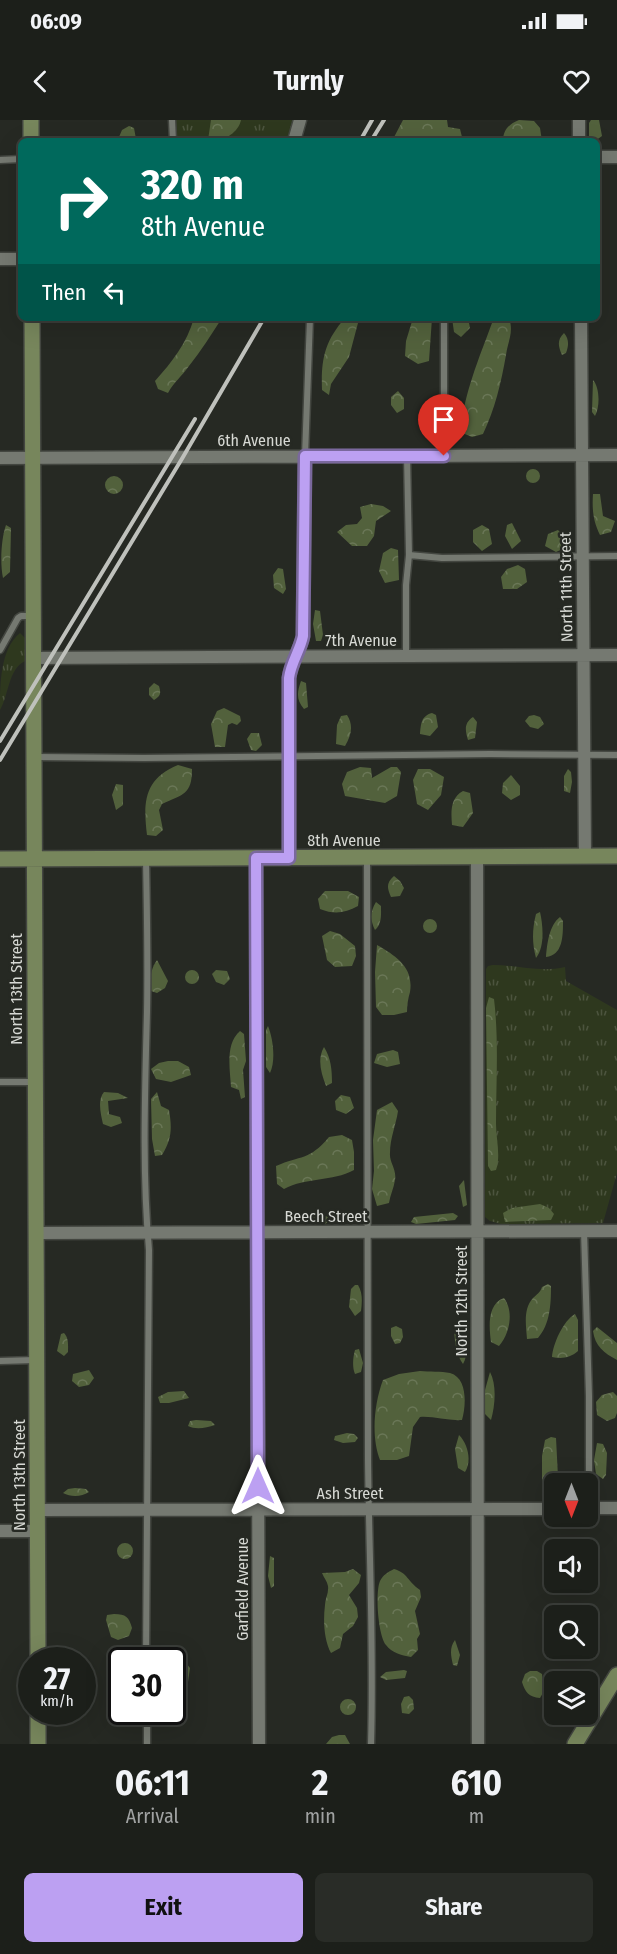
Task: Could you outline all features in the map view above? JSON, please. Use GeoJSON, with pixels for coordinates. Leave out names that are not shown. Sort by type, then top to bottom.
{"type":"FeatureCollection","features":[{"type":"Feature","properties":{"kind":"main road"},"geometry":{"type":"LineString","coordinates":[[31,120],[31,138]]}},
{"type":"Feature","properties":{"kind":"main road","name":"North 13th Street"},"geometry":{"type":"LineString","coordinates":[[32,321],[38,1647]]}},
{"type":"Feature","properties":{"kind":"main road","name":"8th Avenue"},"geometry":{"type":"LineString","coordinates":[[0,859],[617,856]]}},
{"type":"Feature","properties":{"kind":"main road"},"geometry":{"type":"LineString","coordinates":[[575,1744],[617,1675]]}},
{"type":"Feature","properties":{"kind":"main road"},"geometry":{"type":"LineString","coordinates":[[38,1725],[38,1744]]}},
{"type":"Feature","properties":{"kind":"street"},"geometry":{"type":"LineString","coordinates":[[295,138],[300,120]]}},
{"type":"Feature","properties":{"kind":"street"},"geometry":{"type":"LineString","coordinates":[[579,120],[579,138]]}},
{"type":"Feature","properties":{"kind":"street"},"geometry":{"type":"LineString","coordinates":[[600,157],[617,157]]}},
{"type":"Feature","properties":{"kind":"street"},"geometry":{"type":"LineString","coordinates":[[0,259],[18,259]]}},
{"type":"Feature","properties":{"kind":"street","name":"North 11th Street"},"geometry":{"type":"LineString","coordinates":[[581,321],[585,856]]}},
{"type":"Feature","properties":{"kind":"street","name":"6th Avenue"},"geometry":{"type":"LineString","coordinates":[[0,458],[617,455]]}},
{"type":"Feature","properties":{"kind":"street"},"geometry":{"type":"LineString","coordinates":[[289,858],[289,678],[291,666],[301,648],[303,636],[305,456]]}},
{"type":"Feature","properties":{"kind":"street","name":"7th Avenue"},"geometry":{"type":"LineString","coordinates":[[33,658],[617,655]]}},
{"type":"Feature","properties":{"kind":"street","name":"North 12th Street"},"geometry":{"type":"LineString","coordinates":[[477,857],[478,1744]]}},
{"type":"Feature","properties":{"kind":"street","name":"Garfield Avenue"},"geometry":{"type":"LineString","coordinates":[[256,858],[259,1744]]}},
{"type":"Feature","properties":{"kind":"street","name":"Beech Street"},"geometry":{"type":"LineString","coordinates":[[36,1233],[617,1231]]}},
{"type":"Feature","properties":{"kind":"street"},"geometry":{"type":"LineString","coordinates":[[598,1509],[617,1508]]}},
{"type":"Feature","properties":{"kind":"street","name":"Ash Street"},"geometry":{"type":"LineString","coordinates":[[37,1510],[544,1509]]}},
{"type":"Feature","properties":{"kind":"street"},"geometry":{"type":"LineString","coordinates":[[0,1531],[37,1531]]}},
{"type":"Feature","properties":{"kind":"lane"},"geometry":{"type":"LineString","coordinates":[[172,120],[173,138]]}},
{"type":"Feature","properties":{"kind":"lane"},"geometry":{"type":"LineString","coordinates":[[0,160],[18,159]]}},
{"type":"Feature","properties":{"kind":"lane"},"geometry":{"type":"LineString","coordinates":[[305,456],[310,321]]}},
{"type":"Feature","properties":{"kind":"lane"},"geometry":{"type":"LineString","coordinates":[[444,321],[444,456]]}},
{"type":"Feature","properties":{"kind":"lane"},"geometry":{"type":"LineString","coordinates":[[406,656],[406,585],[409,555],[407,456]]}},
{"type":"Feature","properties":{"kind":"lane"},"geometry":{"type":"LineString","coordinates":[[409,555],[442,558],[617,556]]}},
{"type":"Feature","properties":{"kind":"lane"},"geometry":{"type":"LineString","coordinates":[[0,650],[18,618],[33,616]]}},
{"type":"Feature","properties":{"kind":"lane"},"geometry":{"type":"LineString","coordinates":[[33,757],[617,755]]}},
{"type":"Feature","properties":{"kind":"lane"},"geometry":{"type":"LineString","coordinates":[[367,857],[368,1509],[373,1700],[371,1744]]}},
{"type":"Feature","properties":{"kind":"lane"},"geometry":{"type":"LineString","coordinates":[[146,858],[148,1510],[146,1647]]}},
{"type":"Feature","properties":{"kind":"lane"},"geometry":{"type":"LineString","coordinates":[[0,1082],[35,1082]]}},
{"type":"Feature","properties":{"kind":"lane"},"geometry":{"type":"LineString","coordinates":[[584,1231],[589,1473]]}},
{"type":"Feature","properties":{"kind":"lane"},"geometry":{"type":"LineString","coordinates":[[0,1361],[36,1360]]}},
{"type":"Feature","properties":{"kind":"lane"},"geometry":{"type":"LineString","coordinates":[[147,1725],[147,1744]]}},
{"type":"Feature","properties":{"kind":"green space"},"geometry":{"type":"Polygon","coordinates":[[[176,120],[295,120],[290,138],[177,138],[176,120]]]}},
{"type":"Feature","properties":{"kind":"green space"},"geometry":{"type":"Polygon","coordinates":[[[211,120],[241,120],[233,133],[225,138],[208,138],[211,120]]]}},
{"type":"Feature","properties":{"kind":"green space"},"geometry":{"type":"Polygon","coordinates":[[[403,120],[447,120],[448,127],[460,129],[462,137],[462,138],[394,138],[403,120]]]}},
{"type":"Feature","properties":{"kind":"green space"},"geometry":{"type":"Polygon","coordinates":[[[519,120],[534,121],[540,128],[542,138],[503,138],[507,128],[519,120]]]}},
{"type":"Feature","properties":{"kind":"green space"},"geometry":{"type":"Polygon","coordinates":[[[591,120],[599,120],[602,136],[589,138],[591,120]]]}},
{"type":"Feature","properties":{"kind":"green space"},"geometry":{"type":"Polygon","coordinates":[[[129,126],[134,128],[136,138],[120,138],[122,130],[129,126]]]}},
{"type":"Feature","properties":{"kind":"green space"},"geometry":{"type":"Polygon","coordinates":[[[193,321],[220,321],[198,355],[168,393],[158,389],[155,381],[178,352],[193,321]]]}},
{"type":"Feature","properties":{"kind":"green space"},"geometry":{"type":"Polygon","coordinates":[[[343,321],[357,321],[358,323],[349,357],[331,384],[329,395],[322,390],[323,360],[328,343],[343,321]]]}},
{"type":"Feature","properties":{"kind":"green space"},"geometry":{"type":"Polygon","coordinates":[[[412,321],[432,321],[429,361],[418,364],[405,356],[406,341],[412,321]]]}},
{"type":"Feature","properties":{"kind":"green space"},"geometry":{"type":"Polygon","coordinates":[[[452,321],[469,321],[470,328],[461,337],[454,332],[452,321]]]}},
{"type":"Feature","properties":{"kind":"green space"},"geometry":{"type":"Polygon","coordinates":[[[494,321],[510,321],[510,336],[500,386],[491,415],[483,434],[472,437],[460,432],[462,417],[477,363],[494,321]]]}},
{"type":"Feature","properties":{"kind":"green space"},"geometry":{"type":"Polygon","coordinates":[[[564,333],[568,345],[566,353],[562,355],[559,343],[564,333]]]}},
{"type":"Feature","properties":{"kind":"green space"},"geometry":{"type":"Polygon","coordinates":[[[593,380],[598,398],[595,416],[592,412],[593,380]]]}},
{"type":"Feature","properties":{"kind":"green space"},"geometry":{"type":"Polygon","coordinates":[[[398,391],[404,398],[404,409],[397,413],[391,405],[391,397],[398,391]]]}},
{"type":"Feature","properties":{"kind":"green space"},"geometry":{"type":"Polygon","coordinates":[[[530,469],[536,469],[540,476],[536,483],[530,483],[526,479],[526,473],[530,469]]]}},
{"type":"Feature","properties":{"kind":"green space"},"geometry":{"type":"Polygon","coordinates":[[[114,476],[120,479],[123,485],[120,491],[114,494],[108,491],[105,485],[108,479],[114,476]]]}},
{"type":"Feature","properties":{"kind":"green space"},"geometry":{"type":"Polygon","coordinates":[[[593,494],[600,494],[603,516],[615,521],[611,532],[600,535],[594,515],[593,494]]]}},
{"type":"Feature","properties":{"kind":"green space"},"geometry":{"type":"Polygon","coordinates":[[[371,504],[383,506],[391,511],[376,521],[374,536],[367,546],[352,546],[337,532],[346,525],[357,524],[362,518],[360,507],[371,504]]]}},
{"type":"Feature","properties":{"kind":"green space"},"geometry":{"type":"Polygon","coordinates":[[[512,523],[521,541],[512,549],[505,536],[507,525],[512,523]]]}},
{"type":"Feature","properties":{"kind":"green space"},"geometry":{"type":"Polygon","coordinates":[[[6,525],[11,528],[10,572],[3,578],[2,551],[6,525]]]}},
{"type":"Feature","properties":{"kind":"green space"},"geometry":{"type":"Polygon","coordinates":[[[482,525],[489,529],[492,544],[482,551],[473,542],[473,530],[482,525]]]}},
{"type":"Feature","properties":{"kind":"green space"},"geometry":{"type":"Polygon","coordinates":[[[558,530],[566,539],[567,547],[556,552],[545,546],[548,534],[558,530]]]}},
{"type":"Feature","properties":{"kind":"green space"},"geometry":{"type":"Polygon","coordinates":[[[391,548],[398,550],[399,580],[385,583],[379,571],[383,553],[391,548]]]}},
{"type":"Feature","properties":{"kind":"green space"},"geometry":{"type":"Polygon","coordinates":[[[518,565],[525,569],[527,582],[517,589],[503,589],[501,577],[507,569],[518,565]]]}},
{"type":"Feature","properties":{"kind":"green space"},"geometry":{"type":"Polygon","coordinates":[[[278,568],[283,569],[286,589],[283,594],[274,588],[273,575],[278,568]]]}},
{"type":"Feature","properties":{"kind":"green space"},"geometry":{"type":"Polygon","coordinates":[[[315,610],[320,611],[323,635],[321,641],[316,641],[313,624],[315,610]]]}},
{"type":"Feature","properties":{"kind":"green space"},"geometry":{"type":"Polygon","coordinates":[[[20,633],[25,638],[25,661],[15,670],[0,710],[2,668],[8,648],[20,633]]]}},
{"type":"Feature","properties":{"kind":"green space"},"geometry":{"type":"Polygon","coordinates":[[[301,681],[306,683],[308,707],[304,709],[298,696],[301,681]]]}},
{"type":"Feature","properties":{"kind":"green space"},"geometry":{"type":"Polygon","coordinates":[[[154,683],[159,686],[160,692],[154,700],[149,695],[149,688],[154,683]]]}},
{"type":"Feature","properties":{"kind":"green space"},"geometry":{"type":"Polygon","coordinates":[[[224,708],[240,716],[241,721],[237,725],[232,723],[228,725],[225,747],[215,747],[211,724],[217,711],[224,708]]]}},
{"type":"Feature","properties":{"kind":"green space"},"geometry":{"type":"Polygon","coordinates":[[[432,713],[436,715],[438,727],[430,736],[420,734],[424,718],[432,713]]]}},
{"type":"Feature","properties":{"kind":"green space"},"geometry":{"type":"Polygon","coordinates":[[[347,715],[351,731],[345,746],[336,744],[337,725],[341,716],[347,715]]]}},
{"type":"Feature","properties":{"kind":"green space"},"geometry":{"type":"Polygon","coordinates":[[[529,716],[540,717],[544,724],[538,729],[530,727],[525,721],[529,716]]]}},
{"type":"Feature","properties":{"kind":"green space"},"geometry":{"type":"Polygon","coordinates":[[[473,717],[477,722],[475,738],[468,740],[466,727],[473,717]]]}},
{"type":"Feature","properties":{"kind":"green space"},"geometry":{"type":"Polygon","coordinates":[[[251,733],[259,733],[262,745],[256,751],[251,750],[247,739],[251,733]]]}},
{"type":"Feature","properties":{"kind":"green space"},"geometry":{"type":"Polygon","coordinates":[[[178,765],[192,769],[188,789],[162,804],[159,810],[163,830],[156,836],[147,835],[145,812],[148,793],[158,777],[178,765]]]}},
{"type":"Feature","properties":{"kind":"green space"},"geometry":{"type":"Polygon","coordinates":[[[360,767],[371,768],[372,778],[391,767],[397,767],[401,772],[397,796],[385,803],[345,796],[342,784],[347,772],[360,767]]]}},
{"type":"Feature","properties":{"kind":"green space"},"geometry":{"type":"Polygon","coordinates":[[[418,769],[430,769],[444,777],[441,795],[428,810],[417,804],[413,780],[418,769]]]}},
{"type":"Feature","properties":{"kind":"green space"},"geometry":{"type":"Polygon","coordinates":[[[568,769],[571,772],[572,782],[570,793],[564,791],[564,776],[568,769]]]}},
{"type":"Feature","properties":{"kind":"green space"},"geometry":{"type":"Polygon","coordinates":[[[511,775],[520,786],[520,795],[511,800],[502,793],[503,783],[511,775]]]}},
{"type":"Feature","properties":{"kind":"green space"},"geometry":{"type":"Polygon","coordinates":[[[116,784],[123,785],[123,805],[116,810],[112,795],[116,784]]]}},
{"type":"Feature","properties":{"kind":"green space"},"geometry":{"type":"Polygon","coordinates":[[[463,791],[470,793],[473,813],[463,827],[452,825],[451,815],[456,797],[463,791]]]}},
{"type":"Feature","properties":{"kind":"green space"},"geometry":{"type":"Polygon","coordinates":[[[394,876],[404,888],[400,896],[391,897],[388,886],[394,876]]]}},
{"type":"Feature","properties":{"kind":"green space"},"geometry":{"type":"Polygon","coordinates":[[[325,891],[348,891],[359,897],[358,906],[340,912],[320,909],[318,899],[325,891]]]}},
{"type":"Feature","properties":{"kind":"green space"},"geometry":{"type":"Polygon","coordinates":[[[376,902],[381,906],[381,916],[375,930],[371,916],[376,902]]]}},
{"type":"Feature","properties":{"kind":"green space"},"geometry":{"type":"Polygon","coordinates":[[[540,912],[542,942],[536,958],[533,931],[536,914],[540,912]]]}},
{"type":"Feature","properties":{"kind":"green space"},"geometry":{"type":"Polygon","coordinates":[[[560,917],[563,921],[561,944],[556,953],[546,957],[551,930],[560,917]]]}},
{"type":"Feature","properties":{"kind":"green space"},"geometry":{"type":"Polygon","coordinates":[[[430,919],[435,921],[437,926],[435,931],[430,933],[425,931],[423,926],[425,921],[430,919]]]}},
{"type":"Feature","properties":{"kind":"green space"},"geometry":{"type":"Polygon","coordinates":[[[330,931],[340,934],[355,946],[356,956],[352,966],[335,967],[327,960],[322,936],[330,931]]]}},
{"type":"Feature","properties":{"kind":"green space"},"geometry":{"type":"Polygon","coordinates":[[[377,945],[391,953],[406,969],[411,983],[407,1012],[382,1015],[376,1007],[377,945]]]}},
{"type":"Feature","properties":{"kind":"green space"},"geometry":{"type":"Polygon","coordinates":[[[157,960],[168,981],[165,988],[157,993],[151,991],[151,982],[152,971],[157,960]]]}},
{"type":"Feature","properties":{"kind":"green space"},"geometry":{"type":"Polygon","coordinates":[[[493,965],[538,969],[565,967],[566,981],[617,1010],[617,1173],[603,1223],[501,1224],[485,1217],[486,969],[493,965]]]}},
{"type":"Feature","properties":{"kind":"green space"},"geometry":{"type":"Polygon","coordinates":[[[189,970],[195,970],[199,977],[195,984],[189,984],[185,980],[185,974],[189,970]]]}},
{"type":"Feature","properties":{"kind":"green space"},"geometry":{"type":"Polygon","coordinates":[[[216,970],[227,971],[230,979],[224,985],[216,982],[212,974],[216,970]]]}},
{"type":"Feature","properties":{"kind":"green space"},"geometry":{"type":"Polygon","coordinates":[[[489,997],[494,999],[497,1046],[498,1153],[496,1170],[491,1171],[488,1166],[486,1008],[489,997]]]}},
{"type":"Feature","properties":{"kind":"green space"},"geometry":{"type":"Polygon","coordinates":[[[268,1026],[273,1050],[270,1073],[266,1067],[266,1030],[268,1026]]]}},
{"type":"Feature","properties":{"kind":"green space"},"geometry":{"type":"Polygon","coordinates":[[[240,1031],[244,1034],[246,1061],[243,1070],[245,1097],[241,1099],[239,1090],[231,1087],[229,1065],[232,1043],[240,1031]]]}},
{"type":"Feature","properties":{"kind":"green space"},"geometry":{"type":"Polygon","coordinates":[[[324,1047],[330,1060],[332,1073],[332,1083],[326,1086],[320,1061],[324,1047]]]}},
{"type":"Feature","properties":{"kind":"green space"},"geometry":{"type":"Polygon","coordinates":[[[393,1050],[398,1052],[400,1064],[387,1067],[374,1063],[377,1054],[393,1050]]]}},
{"type":"Feature","properties":{"kind":"green space"},"geometry":{"type":"Polygon","coordinates":[[[178,1061],[189,1067],[191,1075],[171,1082],[156,1079],[151,1069],[159,1063],[178,1061]]]}},
{"type":"Feature","properties":{"kind":"green space"},"geometry":{"type":"Polygon","coordinates":[[[104,1092],[118,1093],[128,1098],[108,1101],[109,1114],[120,1117],[122,1123],[111,1127],[103,1124],[100,1103],[104,1092]]]}},
{"type":"Feature","properties":{"kind":"green space"},"geometry":{"type":"Polygon","coordinates":[[[157,1092],[161,1106],[169,1110],[171,1128],[162,1155],[155,1156],[152,1139],[151,1099],[157,1092]]]}},
{"type":"Feature","properties":{"kind":"green space"},"geometry":{"type":"Polygon","coordinates":[[[341,1095],[350,1097],[354,1108],[346,1114],[336,1110],[335,1101],[341,1095]]]}},
{"type":"Feature","properties":{"kind":"green space"},"geometry":{"type":"Polygon","coordinates":[[[392,1102],[398,1111],[390,1153],[395,1180],[389,1203],[377,1206],[372,1189],[373,1140],[377,1110],[392,1102]]]}},
{"type":"Feature","properties":{"kind":"green space"},"geometry":{"type":"Polygon","coordinates":[[[342,1135],[352,1140],[354,1170],[284,1189],[277,1184],[276,1166],[310,1154],[329,1137],[342,1135]]]}},
{"type":"Feature","properties":{"kind":"green space"},"geometry":{"type":"Polygon","coordinates":[[[464,1180],[467,1205],[463,1207],[459,1186],[464,1180]]]}},
{"type":"Feature","properties":{"kind":"green space"},"geometry":{"type":"Polygon","coordinates":[[[540,1204],[549,1208],[554,1214],[551,1220],[505,1222],[503,1213],[512,1208],[540,1204]]]}},
{"type":"Feature","properties":{"kind":"green space"},"geometry":{"type":"Polygon","coordinates":[[[318,1213],[328,1217],[330,1221],[325,1224],[309,1223],[304,1219],[308,1215],[318,1213]]]}},
{"type":"Feature","properties":{"kind":"green space"},"geometry":{"type":"Polygon","coordinates":[[[453,1213],[458,1216],[455,1220],[416,1224],[411,1222],[414,1217],[453,1213]]]}},
{"type":"Feature","properties":{"kind":"green space"},"geometry":{"type":"Polygon","coordinates":[[[548,1284],[551,1286],[551,1300],[545,1327],[538,1338],[527,1339],[528,1307],[542,1287],[548,1284]]]}},
{"type":"Feature","properties":{"kind":"green space"},"geometry":{"type":"Polygon","coordinates":[[[355,1285],[360,1288],[362,1301],[361,1311],[355,1316],[349,1307],[351,1289],[355,1285]]]}},
{"type":"Feature","properties":{"kind":"green space"},"geometry":{"type":"Polygon","coordinates":[[[504,1298],[510,1316],[506,1335],[499,1346],[491,1342],[490,1317],[495,1305],[504,1298]]]}},
{"type":"Feature","properties":{"kind":"green space"},"geometry":{"type":"Polygon","coordinates":[[[575,1314],[578,1320],[578,1351],[566,1357],[552,1357],[559,1333],[575,1314]]]}},
{"type":"Feature","properties":{"kind":"green space"},"geometry":{"type":"Polygon","coordinates":[[[396,1326],[402,1329],[403,1337],[400,1343],[395,1344],[391,1336],[391,1328],[396,1326]]]}},
{"type":"Feature","properties":{"kind":"green space"},"geometry":{"type":"Polygon","coordinates":[[[458,1326],[464,1331],[466,1343],[466,1356],[463,1364],[457,1352],[455,1339],[454,1330],[458,1326]]]}},
{"type":"Feature","properties":{"kind":"green space"},"geometry":{"type":"Polygon","coordinates":[[[597,1327],[617,1343],[617,1360],[598,1345],[593,1331],[597,1327]]]}},
{"type":"Feature","properties":{"kind":"green space"},"geometry":{"type":"Polygon","coordinates":[[[64,1333],[68,1352],[64,1356],[57,1351],[61,1334],[64,1333]]]}},
{"type":"Feature","properties":{"kind":"green space"},"geometry":{"type":"Polygon","coordinates":[[[359,1349],[363,1363],[361,1372],[355,1374],[354,1356],[355,1350],[359,1349]]]}},
{"type":"Feature","properties":{"kind":"green space"},"geometry":{"type":"Polygon","coordinates":[[[89,1370],[94,1378],[89,1385],[79,1387],[72,1381],[73,1374],[89,1370]]]}},
{"type":"Feature","properties":{"kind":"green space"},"geometry":{"type":"Polygon","coordinates":[[[420,1371],[450,1373],[460,1380],[465,1400],[462,1420],[420,1417],[413,1427],[409,1456],[397,1460],[380,1460],[375,1441],[375,1420],[377,1399],[383,1380],[399,1374],[420,1371]]]}},
{"type":"Feature","properties":{"kind":"green space"},"geometry":{"type":"Polygon","coordinates":[[[490,1372],[495,1396],[491,1420],[485,1414],[485,1390],[490,1372]]]}},
{"type":"Feature","properties":{"kind":"green space"},"geometry":{"type":"Polygon","coordinates":[[[184,1391],[189,1398],[160,1403],[158,1397],[168,1392],[184,1391]]]}},
{"type":"Feature","properties":{"kind":"green space"},"geometry":{"type":"Polygon","coordinates":[[[613,1392],[617,1396],[617,1413],[615,1418],[607,1421],[597,1415],[596,1402],[602,1395],[613,1392]]]}},
{"type":"Feature","properties":{"kind":"green space"},"geometry":{"type":"Polygon","coordinates":[[[190,1421],[211,1421],[215,1425],[201,1428],[188,1426],[190,1421]]]}},
{"type":"Feature","properties":{"kind":"green space"},"geometry":{"type":"Polygon","coordinates":[[[354,1434],[358,1438],[355,1442],[343,1443],[334,1440],[335,1436],[354,1434]]]}},
{"type":"Feature","properties":{"kind":"green space"},"geometry":{"type":"Polygon","coordinates":[[[459,1435],[468,1453],[465,1472],[458,1468],[455,1449],[459,1435]]]}},
{"type":"Feature","properties":{"kind":"green space"},"geometry":{"type":"Polygon","coordinates":[[[551,1437],[556,1438],[558,1473],[544,1473],[544,1484],[542,1482],[542,1456],[545,1440],[551,1437]]]}},
{"type":"Feature","properties":{"kind":"green space"},"geometry":{"type":"Polygon","coordinates":[[[597,1443],[603,1444],[607,1453],[606,1475],[603,1479],[596,1473],[594,1460],[597,1443]]]}},
{"type":"Feature","properties":{"kind":"green space"},"geometry":{"type":"Polygon","coordinates":[[[75,1488],[86,1489],[89,1492],[76,1496],[63,1493],[75,1488]]]}},
{"type":"Feature","properties":{"kind":"green space"},"geometry":{"type":"Polygon","coordinates":[[[125,1543],[131,1545],[133,1551],[131,1557],[125,1559],[119,1557],[117,1551],[119,1545],[125,1543]]]}},
{"type":"Feature","properties":{"kind":"green space"},"geometry":{"type":"Polygon","coordinates":[[[270,1556],[274,1558],[274,1586],[271,1588],[268,1576],[270,1556]]]}},
{"type":"Feature","properties":{"kind":"green space"},"geometry":{"type":"Polygon","coordinates":[[[353,1569],[361,1575],[359,1583],[349,1595],[357,1608],[358,1617],[353,1626],[343,1634],[340,1648],[331,1653],[325,1636],[324,1624],[328,1586],[322,1573],[345,1572],[353,1569]]]}},
{"type":"Feature","properties":{"kind":"green space"},"geometry":{"type":"Polygon","coordinates":[[[394,1569],[402,1573],[420,1590],[421,1597],[415,1611],[420,1634],[417,1639],[418,1650],[411,1657],[391,1650],[383,1640],[381,1632],[378,1587],[383,1577],[394,1569]]]}},
{"type":"Feature","properties":{"kind":"green space"},"geometry":{"type":"Polygon","coordinates":[[[114,1614],[128,1619],[132,1628],[129,1636],[118,1640],[111,1637],[106,1620],[107,1615],[114,1614]]]}},
{"type":"Feature","properties":{"kind":"green space"},"geometry":{"type":"Polygon","coordinates":[[[455,1640],[460,1655],[457,1666],[453,1665],[451,1655],[455,1640]]]}},
{"type":"Feature","properties":{"kind":"green space"},"geometry":{"type":"Polygon","coordinates":[[[186,1663],[190,1668],[188,1682],[186,1682],[186,1663]]]}},
{"type":"Feature","properties":{"kind":"green space"},"geometry":{"type":"Polygon","coordinates":[[[407,1671],[405,1678],[386,1680],[380,1677],[386,1672],[407,1671]]]}},
{"type":"Feature","properties":{"kind":"green space"},"geometry":{"type":"Polygon","coordinates":[[[537,1671],[542,1674],[544,1691],[540,1698],[526,1691],[522,1682],[525,1674],[537,1671]]]}},
{"type":"Feature","properties":{"kind":"green space"},"geometry":{"type":"Polygon","coordinates":[[[409,1696],[413,1700],[414,1709],[409,1714],[402,1713],[401,1704],[404,1697],[409,1696]]]}},
{"type":"Feature","properties":{"kind":"green space"},"geometry":{"type":"Polygon","coordinates":[[[348,1699],[356,1707],[348,1715],[340,1707],[348,1699]]]}},
{"type":"Feature","properties":{"kind":"green space"},"geometry":{"type":"Polygon","coordinates":[[[345,1735],[350,1744],[326,1744],[332,1737],[345,1735]]]}},
{"type":"Feature","properties":{"kind":"railway"},"geometry":{"type":"LineString","coordinates":[[362,138],[372,120]]}},
{"type":"Feature","properties":{"kind":"railway"},"geometry":{"type":"LineString","coordinates":[[373,138],[384,120]]}},
{"type":"Feature","properties":{"kind":"railway"},"geometry":{"type":"LineString","coordinates":[[0,760],[262,321]]}},
{"type":"Feature","properties":{"kind":"railway"},"geometry":{"type":"LineString","coordinates":[[0,741],[195,419]]}},
{"type":"Feature","properties":{"kind":"route"},"geometry":{"type":"LineString","coordinates":[[258,1486],[256,858],[289,858],[289,678],[291,666],[301,648],[303,636],[305,456],[444,456]]}}]}
